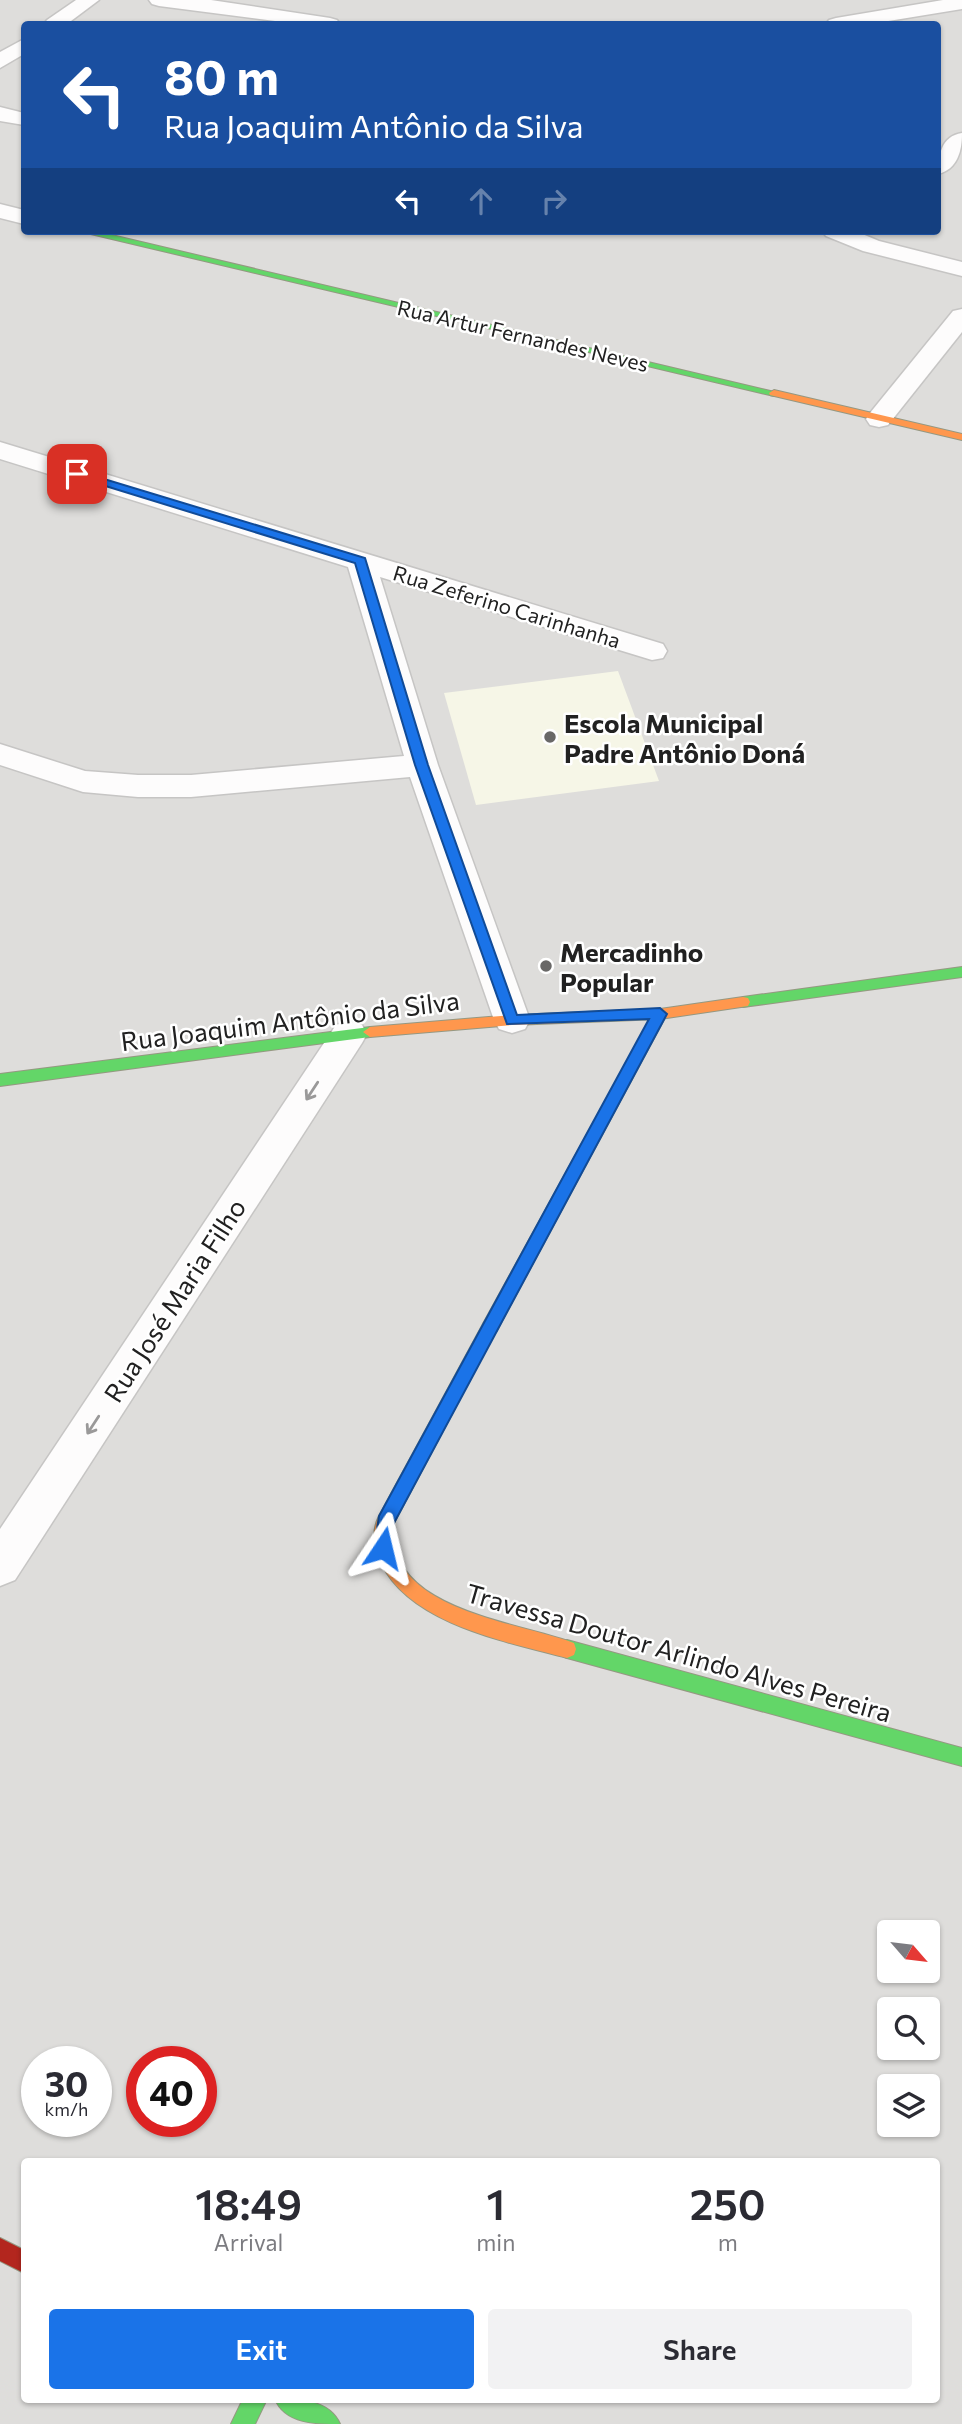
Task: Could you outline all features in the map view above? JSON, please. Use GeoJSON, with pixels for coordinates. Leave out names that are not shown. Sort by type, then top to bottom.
{"type":"FeatureCollection","features":[{"type":"Feature","properties":{"kind":"street"},"geometry":{"type":"LineString","coordinates":[[58,21],[89,0]]}},
{"type":"Feature","properties":{"kind":"street"},"geometry":{"type":"LineString","coordinates":[[159,0],[314,21]]}},
{"type":"Feature","properties":{"kind":"street"},"geometry":{"type":"LineString","coordinates":[[854,21],[960,3]]}},
{"type":"Feature","properties":{"kind":"street"},"geometry":{"type":"LineString","coordinates":[[0,62],[21,47]]}},
{"type":"Feature","properties":{"kind":"street"},"geometry":{"type":"LineString","coordinates":[[0,114],[21,118]]}},
{"type":"Feature","properties":{"kind":"street"},"geometry":{"type":"LineString","coordinates":[[941,130],[962,140],[941,164]]}},
{"type":"Feature","properties":{"kind":"street"},"geometry":{"type":"LineString","coordinates":[[0,211],[21,216]]}},
{"type":"Feature","properties":{"kind":"street","name":"Rua Artur Fernandes Neves"},"geometry":{"type":"LineString","coordinates":[[100,235],[962,437]]}},
{"type":"Feature","properties":{"kind":"street"},"geometry":{"type":"LineString","coordinates":[[859,235],[878,238],[962,269]]}},
{"type":"Feature","properties":{"kind":"street"},"geometry":{"type":"LineString","coordinates":[[879,419],[962,316]]}},
{"type":"Feature","properties":{"kind":"street","name":"Rua Zeferino Carinhanha"},"geometry":{"type":"LineString","coordinates":[[0,450],[652,651]]}},
{"type":"Feature","properties":{"kind":"street"},"geometry":{"type":"LineString","coordinates":[[360,561],[422,765],[512,1020]]}},
{"type":"Feature","properties":{"kind":"street"},"geometry":{"type":"LineString","coordinates":[[0,754],[83,781],[138,786],[191,786],[422,765]]}},
{"type":"Feature","properties":{"kind":"street","name":"Rua Joaquim Antônio da Silva"},"geometry":{"type":"LineString","coordinates":[[0,1080],[349,1034],[512,1020],[660,1014],[962,972]]}},
{"type":"Feature","properties":{"kind":"street","name":"Travessa Doutor Arlindo Alves Pereira"},"geometry":{"type":"LineString","coordinates":[[660,1014],[385,1522],[383,1548],[393,1568],[429,1602],[466,1621],[962,1757]]}},
{"type":"Feature","properties":{"kind":"street","name":"Rua José Maria Filho"},"geometry":{"type":"LineString","coordinates":[[0,1566],[349,1034]]}},
{"type":"Feature","properties":{"kind":"street"},"geometry":{"type":"LineString","coordinates":[[0,2249],[21,2260]]}},
{"type":"Feature","properties":{"kind":"street"},"geometry":{"type":"LineString","coordinates":[[243,2424],[254,2403]]}},
{"type":"Feature","properties":{"kind":"street"},"geometry":{"type":"LineString","coordinates":[[293,2403],[328,2424]]}},
{"type":"Feature","properties":{"kind":"shaded area"},"geometry":{"type":"Polygon","coordinates":[[[0,0],[962,0],[962,2424],[0,2424],[0,0]]]}},
{"type":"Feature","properties":{"kind":"shaded area","name":"Escola Municipal Padre Antônio Doná"},"geometry":{"type":"Polygon","coordinates":[[[618,671],[659,781],[476,805],[444,693],[618,671]]]}},
{"type":"Feature","properties":{"kind":"traffic: fast"},"geometry":{"type":"LineString","coordinates":[[100,235],[774,393]]}},
{"type":"Feature","properties":{"kind":"traffic: fast"},"geometry":{"type":"LineString","coordinates":[[743,1002],[962,972]]}},
{"type":"Feature","properties":{"kind":"traffic: fast"},"geometry":{"type":"LineString","coordinates":[[0,1080],[370,1032]]}},
{"type":"Feature","properties":{"kind":"traffic: fast"},"geometry":{"type":"LineString","coordinates":[[567,1649],[962,1757]]}},
{"type":"Feature","properties":{"kind":"traffic: fast"},"geometry":{"type":"LineString","coordinates":[[243,2424],[254,2403]]}},
{"type":"Feature","properties":{"kind":"traffic: fast"},"geometry":{"type":"LineString","coordinates":[[293,2403],[328,2424]]}},
{"type":"Feature","properties":{"kind":"traffic: slow"},"geometry":{"type":"LineString","coordinates":[[774,393],[962,437]]}},
{"type":"Feature","properties":{"kind":"traffic: slow"},"geometry":{"type":"LineString","coordinates":[[370,1032],[512,1020],[660,1014],[743,1002]]}},
{"type":"Feature","properties":{"kind":"traffic: slow"},"geometry":{"type":"LineString","coordinates":[[490,1327],[385,1522],[384,1549],[394,1571],[412,1590],[435,1605],[490,1628],[567,1649]]}},
{"type":"Feature","properties":{"kind":"traffic: jam"},"geometry":{"type":"LineString","coordinates":[[490,1327],[660,1014]]}},
{"type":"Feature","properties":{"kind":"traffic: jam"},"geometry":{"type":"LineString","coordinates":[[0,2249],[21,2260]]}},
{"type":"Feature","properties":{"kind":"place","name":"Escola Municipal Padre Antônio Doná"},"geometry":{"type":"Point","coordinates":[550,737]}},
{"type":"Feature","properties":{"kind":"place","name":"Mercadinho Popular"},"geometry":{"type":"Point","coordinates":[546,966]}},
{"type":"Feature","properties":{"kind":"route"},"geometry":{"type":"LineString","coordinates":[[77,474],[360,561],[422,765],[512,1020],[660,1014],[385,1522],[383,1548]]}}]}
